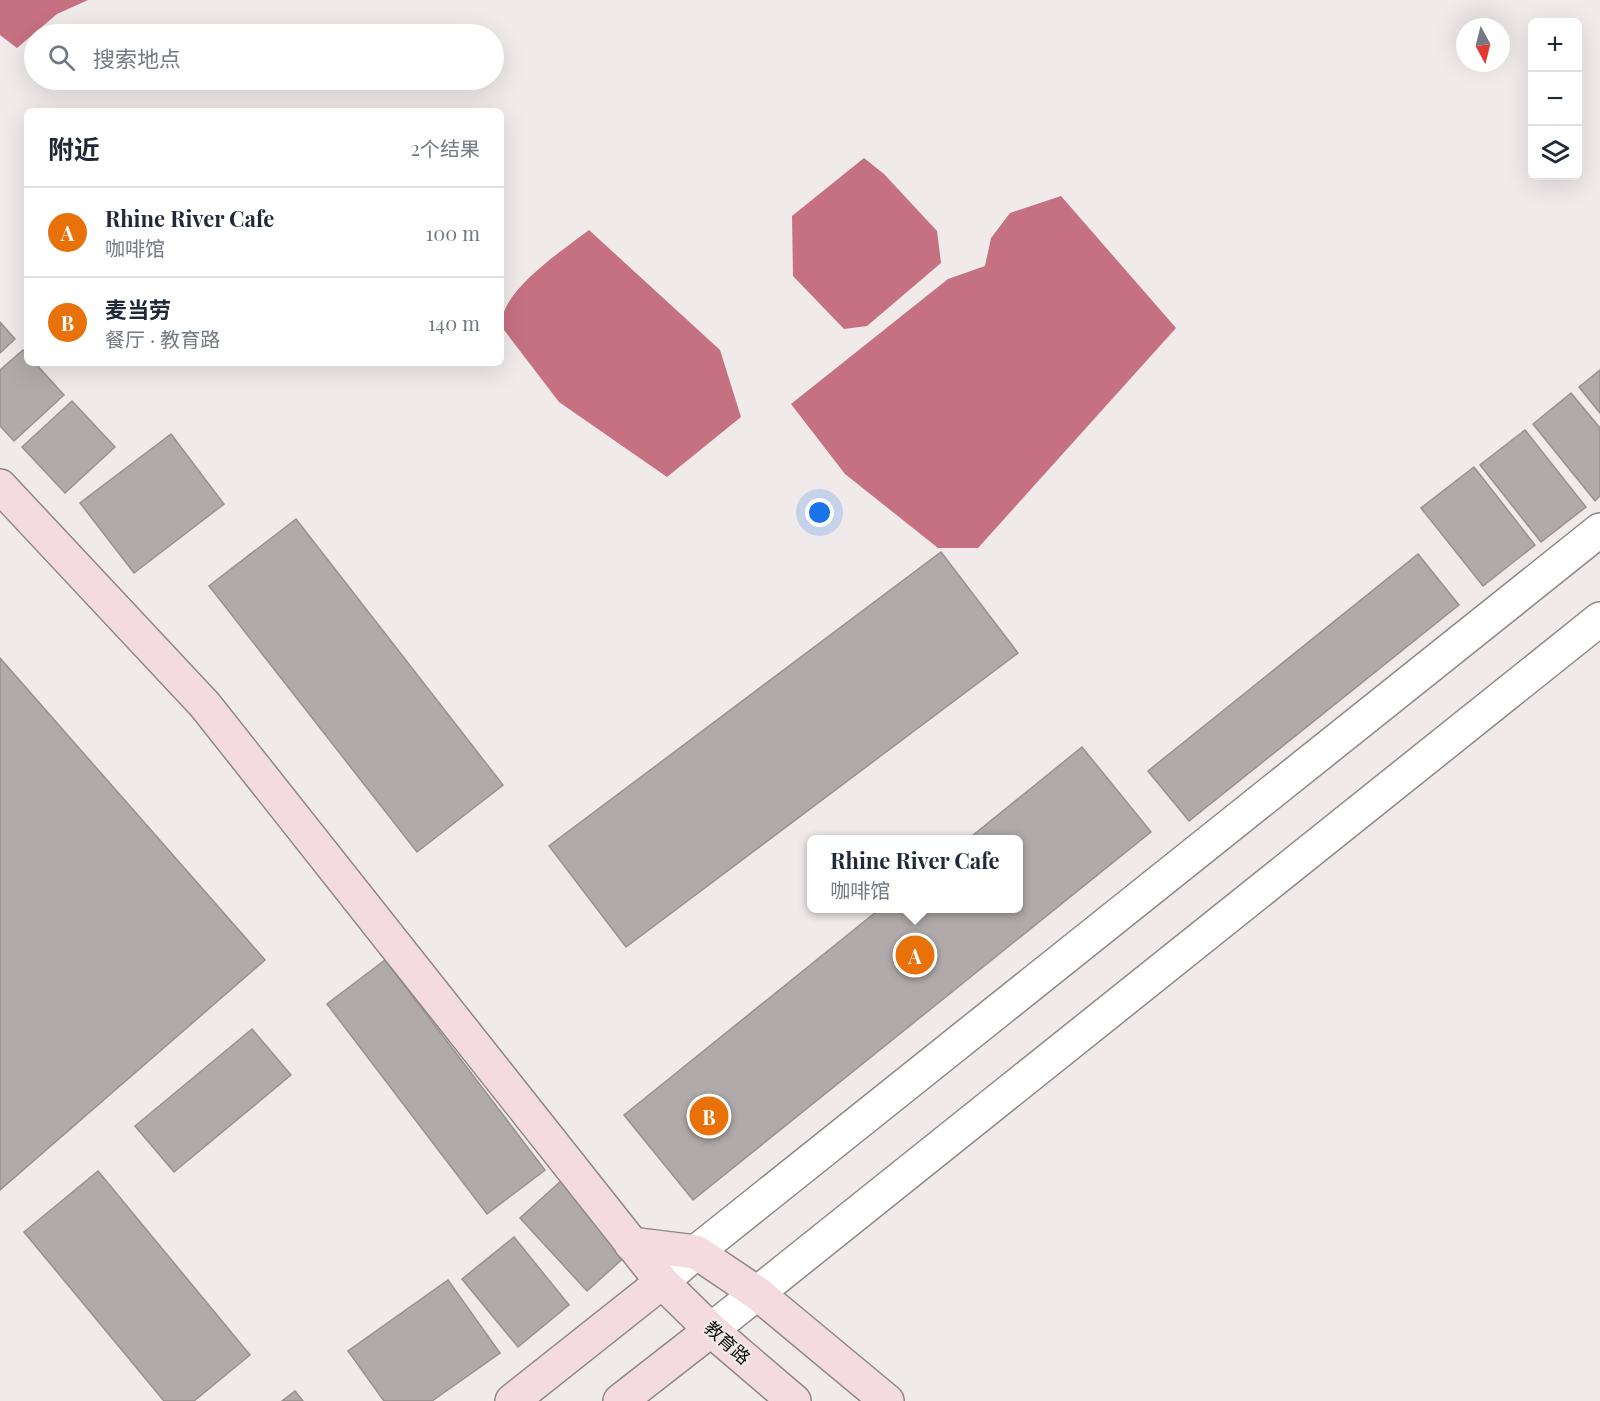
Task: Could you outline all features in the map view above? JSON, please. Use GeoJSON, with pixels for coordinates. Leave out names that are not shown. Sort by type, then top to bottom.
{"type":"FeatureCollection","features":[{"type":"Feature","properties":{"kind":"main road","name":"教育路"},"geometry":{"type":"LineString","coordinates":[[0,486],[205,705],[662,1282],[711,1330],[794,1401]]}},
{"type":"Feature","properties":{"kind":"main road"},"geometry":{"type":"LineString","coordinates":[[632,1244],[696,1252],[757,1293],[887,1401]]}},
{"type":"Feature","properties":{"kind":"main road"},"geometry":{"type":"LineString","coordinates":[[512,1401],[662,1282]]}},
{"type":"Feature","properties":{"kind":"main road"},"geometry":{"type":"LineString","coordinates":[[620,1401],[711,1330]]}},
{"type":"Feature","properties":{"kind":"street"},"geometry":{"type":"LineString","coordinates":[[662,1282],[696,1252],[1600,530]]}},
{"type":"Feature","properties":{"kind":"street"},"geometry":{"type":"LineString","coordinates":[[711,1330],[1600,619]]}},
{"type":"Feature","properties":{"kind":"shaded area"},"geometry":{"type":"Polygon","coordinates":[[[0,0],[88,0],[57,14],[45,24],[24,24],[24,42],[17,48],[0,35],[0,0]]]}},
{"type":"Feature","properties":{"kind":"shaded area"},"geometry":{"type":"Polygon","coordinates":[[[864,158],[884,174],[937,231],[941,263],[867,326],[844,329],[793,276],[792,216],[864,158]]]}},
{"type":"Feature","properties":{"kind":"shaded area"},"geometry":{"type":"Polygon","coordinates":[[[1061,196],[1176,328],[978,548],[938,548],[845,474],[791,404],[948,279],[985,266],[991,238],[1010,213],[1061,196]]]}},
{"type":"Feature","properties":{"kind":"shaded area"},"geometry":{"type":"Polygon","coordinates":[[[589,230],[720,350],[741,417],[667,477],[559,402],[504,330],[504,312],[511,299],[522,285],[549,260],[589,230]]]}},
{"type":"Feature","properties":{"kind":"building"},"geometry":{"type":"Polygon","coordinates":[[[0,322],[15,339],[0,353],[0,322]]]}},
{"type":"Feature","properties":{"kind":"building"},"geometry":{"type":"Polygon","coordinates":[[[23,350],[24,366],[38,366],[64,395],[14,441],[0,426],[0,370],[23,350]]]}},
{"type":"Feature","properties":{"kind":"building"},"geometry":{"type":"Polygon","coordinates":[[[1600,370],[1600,413],[1579,387],[1600,370]]]}},
{"type":"Feature","properties":{"kind":"building"},"geometry":{"type":"Polygon","coordinates":[[[1571,393],[1600,428],[1600,496],[1595,501],[1533,424],[1571,393]]]}},
{"type":"Feature","properties":{"kind":"building"},"geometry":{"type":"Polygon","coordinates":[[[72,401],[115,447],[65,493],[22,447],[72,401]]]}},
{"type":"Feature","properties":{"kind":"building"},"geometry":{"type":"Polygon","coordinates":[[[1525,430],[1586,507],[1541,542],[1480,465],[1525,430]]]}},
{"type":"Feature","properties":{"kind":"building"},"geometry":{"type":"Polygon","coordinates":[[[171,434],[224,504],[134,573],[80,503],[171,434]]]}},
{"type":"Feature","properties":{"kind":"building"},"geometry":{"type":"Polygon","coordinates":[[[1474,467],[1535,545],[1483,586],[1421,508],[1474,467]]]}},
{"type":"Feature","properties":{"kind":"building"},"geometry":{"type":"Polygon","coordinates":[[[296,519],[503,785],[417,852],[209,586],[296,519]]]}},
{"type":"Feature","properties":{"kind":"building"},"geometry":{"type":"Polygon","coordinates":[[[941,552],[1018,653],[626,947],[549,846],[941,552]]]}},
{"type":"Feature","properties":{"kind":"building"},"geometry":{"type":"Polygon","coordinates":[[[1418,554],[1459,605],[1189,821],[1148,771],[1418,554]]]}},
{"type":"Feature","properties":{"kind":"building"},"geometry":{"type":"Polygon","coordinates":[[[0,658],[265,960],[0,1190],[0,658]]]}},
{"type":"Feature","properties":{"kind":"building"},"geometry":{"type":"Polygon","coordinates":[[[1082,747],[1151,832],[693,1200],[624,1115],[875,913],[1023,913],[1023,835],[973,835],[1082,747]]]}},
{"type":"Feature","properties":{"kind":"building"},"geometry":{"type":"Polygon","coordinates":[[[385,960],[545,1170],[487,1214],[327,1004],[385,960]]]}},
{"type":"Feature","properties":{"kind":"building"},"geometry":{"type":"Polygon","coordinates":[[[252,1029],[291,1075],[174,1172],[135,1126],[252,1029]]]}},
{"type":"Feature","properties":{"kind":"building"},"geometry":{"type":"Polygon","coordinates":[[[98,1171],[250,1355],[194,1401],[164,1401],[24,1232],[98,1171]]]}},
{"type":"Feature","properties":{"kind":"building"},"geometry":{"type":"Polygon","coordinates":[[[562,1180],[629,1253],[587,1291],[520,1218],[562,1180]]]}},
{"type":"Feature","properties":{"kind":"building"},"geometry":{"type":"Polygon","coordinates":[[[514,1237],[569,1305],[518,1347],[462,1279],[514,1237]]]}},
{"type":"Feature","properties":{"kind":"building"},"geometry":{"type":"Polygon","coordinates":[[[448,1280],[500,1353],[432,1401],[384,1401],[348,1351],[448,1280]]]}},
{"type":"Feature","properties":{"kind":"building"},"geometry":{"type":"Polygon","coordinates":[[[295,1391],[303,1401],[282,1401],[295,1391]]]}},
{"type":"Feature","properties":{"kind":"place","name":"Rhine River Cafe"},"geometry":{"type":"Point","coordinates":[915,955]}},
{"type":"Feature","properties":{"kind":"place","name":"麦当劳"},"geometry":{"type":"Point","coordinates":[709,1116]}}]}
